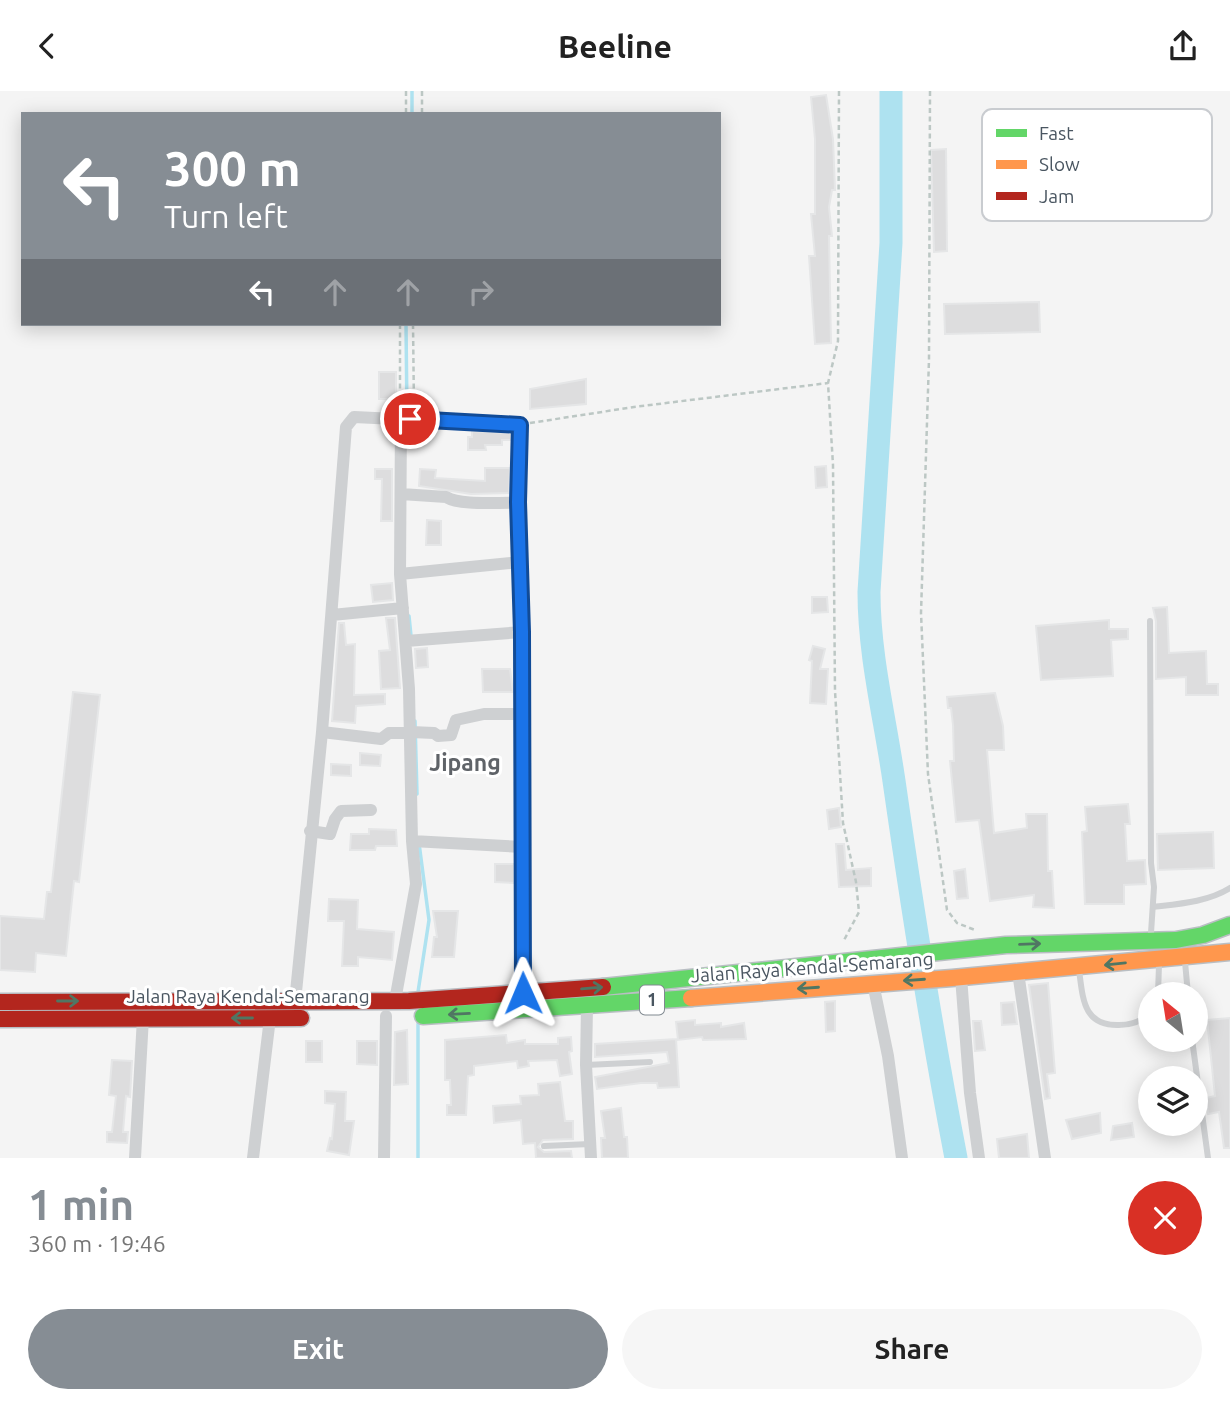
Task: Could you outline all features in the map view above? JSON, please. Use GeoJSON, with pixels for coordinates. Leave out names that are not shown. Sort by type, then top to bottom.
{"type":"FeatureCollection","features":[{"type":"Feature","properties":{"kind":"highway","name":"1"},"geometry":{"type":"LineString","coordinates":[[1121,940],[1191,926],[1230,911]]}},
{"type":"Feature","properties":{"kind":"highway"},"geometry":{"type":"LineString","coordinates":[[1121,940],[1176,940],[1203,935],[1230,925]]}},
{"type":"Feature","properties":{"kind":"highway","name":"Jalan Raya Kendal-Semarang"},"geometry":{"type":"LineString","coordinates":[[427,1008],[523,993],[853,959],[1121,940]]}},
{"type":"Feature","properties":{"kind":"highway","name":"1"},"geometry":{"type":"LineString","coordinates":[[1207,953],[1230,944]]}},
{"type":"Feature","properties":{"kind":"highway"},"geometry":{"type":"LineString","coordinates":[[1207,953],[1230,952]]}},
{"type":"Feature","properties":{"kind":"highway","name":"Jalan Raya Kendal-Semarang"},"geometry":{"type":"LineString","coordinates":[[0,1002],[295,1002],[427,1008],[587,1006],[1079,967],[1207,953]]}},
{"type":"Feature","properties":{"kind":"highway","name":"Jalan Raya Kendal-Semarang"},"geometry":{"type":"LineString","coordinates":[[0,1019],[386,1016],[404,1006]]}},
{"type":"Feature","properties":{"kind":"street"},"geometry":{"type":"LineString","coordinates":[[295,1002],[332,615],[347,422],[354,417],[520,425],[518,502],[522,632],[523,993]]}},
{"type":"Feature","properties":{"kind":"street"},"geometry":{"type":"LineString","coordinates":[[404,1006],[416,896],[417,841],[411,641],[403,608],[407,419]]}},
{"type":"Feature","properties":{"kind":"street"},"geometry":{"type":"LineString","coordinates":[[406,494],[468,502],[518,502]]}},
{"type":"Feature","properties":{"kind":"street"},"geometry":{"type":"LineString","coordinates":[[405,574],[520,562]]}},
{"type":"Feature","properties":{"kind":"street"},"geometry":{"type":"LineString","coordinates":[[332,615],[403,608]]}},
{"type":"Feature","properties":{"kind":"street"},"geometry":{"type":"LineString","coordinates":[[411,641],[522,632]]}},
{"type":"Feature","properties":{"kind":"street"},"geometry":{"type":"LineString","coordinates":[[321,732],[381,739],[389,733],[451,735],[456,720],[484,714],[521,714]]}},
{"type":"Feature","properties":{"kind":"street"},"geometry":{"type":"LineString","coordinates":[[310,831],[330,834],[335,818],[341,811],[371,810]]}},
{"type":"Feature","properties":{"kind":"street"},"geometry":{"type":"LineString","coordinates":[[417,841],[523,847]]}},
{"type":"Feature","properties":{"kind":"street"},"geometry":{"type":"LineString","coordinates":[[1018,972],[1045,1158]]}},
{"type":"Feature","properties":{"kind":"street"},"geometry":{"type":"LineString","coordinates":[[956,977],[979,1158]]}},
{"type":"Feature","properties":{"kind":"street"},"geometry":{"type":"LineString","coordinates":[[875,983],[902,1158]]}},
{"type":"Feature","properties":{"kind":"street"},"geometry":{"type":"LineString","coordinates":[[587,1006],[586,1065],[591,1158]]}},
{"type":"Feature","properties":{"kind":"street"},"geometry":{"type":"LineString","coordinates":[[384,1158],[386,1016]]}},
{"type":"Feature","properties":{"kind":"street"},"geometry":{"type":"LineString","coordinates":[[135,1158],[143,1018]]}},
{"type":"Feature","properties":{"kind":"street"},"geometry":{"type":"LineString","coordinates":[[253,1158],[270,1018]]}},
{"type":"Feature","properties":{"kind":"lane"},"geometry":{"type":"LineString","coordinates":[[1150,621],[1151,933]]}},
{"type":"Feature","properties":{"kind":"lane"},"geometry":{"type":"LineString","coordinates":[[1153,908],[1183,904],[1220,894],[1230,888]]}},
{"type":"Feature","properties":{"kind":"lane"},"geometry":{"type":"LineString","coordinates":[[1184,957],[1187,982]]}},
{"type":"Feature","properties":{"kind":"lane"},"geometry":{"type":"LineString","coordinates":[[1158,959],[1158,982]]}},
{"type":"Feature","properties":{"kind":"lane"},"geometry":{"type":"LineString","coordinates":[[1079,967],[1084,1002],[1091,1016],[1106,1025],[1128,1025],[1138,1020]]}},
{"type":"Feature","properties":{"kind":"lane"},"geometry":{"type":"LineString","coordinates":[[1194,1052],[1208,1158]]}},
{"type":"Feature","properties":{"kind":"lane"},"geometry":{"type":"LineString","coordinates":[[586,1065],[650,1062]]}},
{"type":"Feature","properties":{"kind":"lane"},"geometry":{"type":"LineString","coordinates":[[544,1146],[590,1144]]}},
{"type":"Feature","properties":{"kind":"path"},"geometry":{"type":"LineString","coordinates":[[406,91],[406,112]]}},
{"type":"Feature","properties":{"kind":"path"},"geometry":{"type":"LineString","coordinates":[[422,91],[422,112]]}},
{"type":"Feature","properties":{"kind":"path"},"geometry":{"type":"LineString","coordinates":[[825,962],[847,937],[859,912],[856,882],[843,823],[837,758],[832,570],[833,465],[828,383],[838,341],[839,91]]}},
{"type":"Feature","properties":{"kind":"path"},"geometry":{"type":"LineString","coordinates":[[930,91],[929,359],[921,613],[928,774],[947,909],[957,923],[981,932]]}},
{"type":"Feature","properties":{"kind":"path"},"geometry":{"type":"LineString","coordinates":[[400,326],[407,419]]}},
{"type":"Feature","properties":{"kind":"path"},"geometry":{"type":"LineString","coordinates":[[407,419],[414,326]]}},
{"type":"Feature","properties":{"kind":"path"},"geometry":{"type":"LineString","coordinates":[[520,425],[634,407],[828,383]]}},
{"type":"Feature","properties":{"kind":"building"},"geometry":{"type":"Polygon","coordinates":[[[826,95],[833,139],[835,190],[832,190],[829,207],[832,236],[829,236],[831,343],[815,344],[809,256],[815,256],[811,214],[815,214],[815,139],[811,97],[826,95]]]}},
{"type":"Feature","properties":{"kind":"building"},"geometry":{"type":"Polygon","coordinates":[[[946,149],[947,251],[934,252],[931,150],[946,149]]]}},
{"type":"Feature","properties":{"kind":"building"},"geometry":{"type":"Polygon","coordinates":[[[1039,302],[1040,332],[945,334],[944,304],[1039,302]]]}},
{"type":"Feature","properties":{"kind":"building"},"geometry":{"type":"Polygon","coordinates":[[[379,372],[396,372],[396,399],[379,399],[379,372]]]}},
{"type":"Feature","properties":{"kind":"building"},"geometry":{"type":"Polygon","coordinates":[[[586,379],[586,404],[530,409],[530,389],[586,379]]]}},
{"type":"Feature","properties":{"kind":"building"},"geometry":{"type":"Polygon","coordinates":[[[472,431],[511,433],[511,440],[502,440],[502,445],[485,445],[486,450],[468,450],[468,437],[472,437],[472,431]]]}},
{"type":"Feature","properties":{"kind":"building"},"geometry":{"type":"Polygon","coordinates":[[[826,466],[827,487],[816,488],[815,467],[826,466]]]}},
{"type":"Feature","properties":{"kind":"building"},"geometry":{"type":"Polygon","coordinates":[[[485,468],[510,468],[509,493],[471,494],[419,486],[420,469],[436,470],[435,478],[485,481],[485,468]]]}},
{"type":"Feature","properties":{"kind":"building"},"geometry":{"type":"Polygon","coordinates":[[[375,469],[392,469],[392,521],[381,521],[382,479],[375,479],[375,469]]]}},
{"type":"Feature","properties":{"kind":"building"},"geometry":{"type":"Polygon","coordinates":[[[427,520],[441,521],[441,545],[426,545],[427,520]]]}},
{"type":"Feature","properties":{"kind":"building"},"geometry":{"type":"Polygon","coordinates":[[[392,583],[393,600],[373,602],[371,585],[392,583]]]}},
{"type":"Feature","properties":{"kind":"building"},"geometry":{"type":"Polygon","coordinates":[[[812,597],[827,597],[828,612],[812,613],[812,597]]]}},
{"type":"Feature","properties":{"kind":"building"},"geometry":{"type":"Polygon","coordinates":[[[1167,607],[1169,653],[1206,651],[1207,684],[1218,684],[1218,695],[1186,695],[1186,677],[1156,679],[1156,621],[1153,608],[1167,607]]]}},
{"type":"Feature","properties":{"kind":"building"},"geometry":{"type":"Polygon","coordinates":[[[386,618],[395,618],[400,688],[381,689],[379,651],[390,650],[386,618]]]}},
{"type":"Feature","properties":{"kind":"building"},"geometry":{"type":"Polygon","coordinates":[[[1109,620],[1109,629],[1128,629],[1128,639],[1111,640],[1113,676],[1041,680],[1036,626],[1109,620]]]}},
{"type":"Feature","properties":{"kind":"building"},"geometry":{"type":"Polygon","coordinates":[[[339,623],[344,623],[346,645],[355,644],[354,695],[385,694],[385,704],[356,706],[355,723],[332,721],[339,623]]]}},
{"type":"Feature","properties":{"kind":"building"},"geometry":{"type":"Polygon","coordinates":[[[813,646],[825,649],[820,669],[828,669],[826,704],[810,703],[812,661],[809,660],[813,646]]]}},
{"type":"Feature","properties":{"kind":"building"},"geometry":{"type":"Polygon","coordinates":[[[427,648],[428,667],[416,668],[415,649],[427,648]]]}},
{"type":"Feature","properties":{"kind":"building"},"geometry":{"type":"Polygon","coordinates":[[[482,669],[510,669],[513,692],[483,692],[482,669]]]}},
{"type":"Feature","properties":{"kind":"building"},"geometry":{"type":"Polygon","coordinates":[[[73,692],[100,695],[79,882],[74,881],[66,956],[36,953],[35,972],[0,970],[0,916],[44,919],[47,892],[51,892],[73,692]]]}},
{"type":"Feature","properties":{"kind":"building"},"geometry":{"type":"Polygon","coordinates":[[[995,693],[1003,726],[1004,750],[987,750],[994,833],[1027,828],[1026,814],[1047,814],[1048,871],[1052,871],[1054,908],[1033,907],[1034,895],[990,901],[979,820],[956,822],[950,761],[954,761],[953,725],[947,697],[995,693]]]}},
{"type":"Feature","properties":{"kind":"building"},"geometry":{"type":"Polygon","coordinates":[[[360,753],[381,755],[380,766],[360,765],[360,753]]]}},
{"type":"Feature","properties":{"kind":"building"},"geometry":{"type":"Polygon","coordinates":[[[331,764],[351,765],[351,776],[331,775],[331,764]]]}},
{"type":"Feature","properties":{"kind":"building"},"geometry":{"type":"Polygon","coordinates":[[[1128,804],[1130,824],[1125,824],[1127,861],[1145,860],[1146,884],[1124,885],[1124,904],[1085,904],[1082,832],[1087,831],[1085,807],[1128,804]]]}},
{"type":"Feature","properties":{"kind":"building"},"geometry":{"type":"Polygon","coordinates":[[[839,808],[841,827],[829,829],[827,810],[839,808]]]}},
{"type":"Feature","properties":{"kind":"building"},"geometry":{"type":"Polygon","coordinates":[[[369,829],[396,830],[397,846],[376,846],[375,850],[350,850],[351,834],[369,834],[369,829]]]}},
{"type":"Feature","properties":{"kind":"building"},"geometry":{"type":"Polygon","coordinates":[[[1213,832],[1214,868],[1158,870],[1157,834],[1213,832]]]}},
{"type":"Feature","properties":{"kind":"building"},"geometry":{"type":"Polygon","coordinates":[[[836,844],[844,844],[846,870],[871,868],[871,886],[839,887],[836,844]]]}},
{"type":"Feature","properties":{"kind":"building"},"geometry":{"type":"Polygon","coordinates":[[[495,864],[514,864],[514,883],[495,882],[495,864]]]}},
{"type":"Feature","properties":{"kind":"building"},"geometry":{"type":"Polygon","coordinates":[[[965,869],[968,898],[957,899],[954,871],[965,869]]]}},
{"type":"Feature","properties":{"kind":"building"},"geometry":{"type":"Polygon","coordinates":[[[329,899],[358,900],[357,929],[394,932],[392,960],[358,957],[358,966],[342,966],[344,921],[328,921],[329,899]]]}},
{"type":"Feature","properties":{"kind":"building"},"geometry":{"type":"Polygon","coordinates":[[[433,911],[458,911],[454,957],[432,957],[434,937],[437,937],[433,911]]]}},
{"type":"Feature","properties":{"kind":"building"},"geometry":{"type":"Polygon","coordinates":[[[1048,983],[1055,1073],[1047,1074],[1050,1098],[1045,1099],[1029,985],[1048,983]]]}},
{"type":"Feature","properties":{"kind":"building"},"geometry":{"type":"Polygon","coordinates":[[[835,1001],[835,1031],[826,1032],[825,1002],[835,1001]]]}},
{"type":"Feature","properties":{"kind":"building"},"geometry":{"type":"Polygon","coordinates":[[[1014,1002],[1017,1024],[1002,1025],[1001,1003],[1014,1002]]]}},
{"type":"Feature","properties":{"kind":"building"},"geometry":{"type":"Polygon","coordinates":[[[1230,1018],[1230,1148],[1224,1148],[1219,1112],[1208,1114],[1208,1098],[1215,1096],[1208,1020],[1230,1018]]]}},
{"type":"Feature","properties":{"kind":"building"},"geometry":{"type":"Polygon","coordinates":[[[695,1020],[695,1025],[721,1023],[721,1027],[744,1023],[746,1039],[703,1040],[702,1037],[678,1040],[676,1022],[695,1020]]]}},
{"type":"Feature","properties":{"kind":"building"},"geometry":{"type":"Polygon","coordinates":[[[973,1021],[981,1021],[985,1050],[975,1051],[973,1021]]]}},
{"type":"Feature","properties":{"kind":"building"},"geometry":{"type":"Polygon","coordinates":[[[407,1030],[408,1084],[394,1085],[395,1032],[407,1030]]]}},
{"type":"Feature","properties":{"kind":"building"},"geometry":{"type":"Polygon","coordinates":[[[506,1035],[507,1043],[525,1040],[525,1044],[558,1044],[558,1038],[571,1037],[572,1051],[569,1052],[572,1074],[560,1076],[557,1060],[528,1061],[529,1066],[518,1068],[517,1061],[474,1066],[474,1075],[468,1076],[466,1115],[447,1115],[447,1105],[451,1105],[450,1080],[445,1080],[445,1040],[506,1035]]]}},
{"type":"Feature","properties":{"kind":"building"},"geometry":{"type":"Polygon","coordinates":[[[676,1039],[679,1087],[658,1088],[657,1083],[641,1083],[597,1089],[595,1077],[669,1063],[667,1052],[595,1057],[595,1044],[676,1039]]]}},
{"type":"Feature","properties":{"kind":"building"},"geometry":{"type":"Polygon","coordinates":[[[306,1041],[322,1041],[322,1062],[306,1062],[306,1041]]]}},
{"type":"Feature","properties":{"kind":"building"},"geometry":{"type":"Polygon","coordinates":[[[357,1041],[377,1041],[377,1065],[357,1064],[357,1041]]]}},
{"type":"Feature","properties":{"kind":"building"},"geometry":{"type":"Polygon","coordinates":[[[112,1060],[132,1061],[130,1097],[126,1096],[123,1132],[128,1132],[127,1143],[107,1142],[107,1132],[112,1132],[116,1096],[109,1095],[112,1060]]]}},
{"type":"Feature","properties":{"kind":"building"},"geometry":{"type":"Polygon","coordinates":[[[560,1082],[565,1121],[573,1121],[573,1139],[543,1140],[538,1147],[544,1152],[571,1151],[572,1158],[536,1158],[535,1143],[523,1144],[521,1120],[494,1123],[493,1106],[521,1104],[520,1096],[539,1095],[538,1084],[560,1082]]]}},
{"type":"Feature","properties":{"kind":"building"},"geometry":{"type":"Polygon","coordinates":[[[325,1091],[346,1092],[345,1121],[354,1121],[349,1155],[327,1151],[330,1138],[332,1139],[335,1104],[325,1103],[325,1091]]]}},
{"type":"Feature","properties":{"kind":"building"},"geometry":{"type":"Polygon","coordinates":[[[621,1108],[628,1158],[602,1158],[601,1138],[605,1138],[601,1111],[621,1108]]]}},
{"type":"Feature","properties":{"kind":"building"},"geometry":{"type":"Polygon","coordinates":[[[1100,1113],[1101,1133],[1072,1139],[1066,1120],[1100,1113]]]}},
{"type":"Feature","properties":{"kind":"building"},"geometry":{"type":"Polygon","coordinates":[[[1132,1123],[1134,1137],[1111,1140],[1113,1126],[1132,1123]]]}},
{"type":"Feature","properties":{"kind":"building"},"geometry":{"type":"Polygon","coordinates":[[[1027,1134],[1029,1158],[999,1158],[997,1139],[1027,1134]]]}},
{"type":"Feature","properties":{"kind":"waterway"},"geometry":{"type":"LineString","coordinates":[[412,91],[412,112]]}},
{"type":"Feature","properties":{"kind":"waterway"},"geometry":{"type":"LineString","coordinates":[[891,91],[891,243],[869,592],[870,616],[915,923],[956,1158]]}},
{"type":"Feature","properties":{"kind":"waterway"},"geometry":{"type":"LineString","coordinates":[[406,326],[407,416]]}},
{"type":"Feature","properties":{"kind":"waterway"},"geometry":{"type":"LineString","coordinates":[[409,616],[411,636]]}},
{"type":"Feature","properties":{"kind":"waterway"},"geometry":{"type":"LineString","coordinates":[[415,721],[417,794]]}},
{"type":"Feature","properties":{"kind":"waterway"},"geometry":{"type":"LineString","coordinates":[[418,992],[429,920],[419,843]]}},
{"type":"Feature","properties":{"kind":"waterway"},"geometry":{"type":"LineString","coordinates":[[418,1024],[418,1158]]}},
{"type":"Feature","properties":{"kind":"traffic: fast"},"geometry":{"type":"LineString","coordinates":[[603,987],[1006,945],[1176,940],[1203,935],[1230,925]]}},
{"type":"Feature","properties":{"kind":"traffic: fast"},"geometry":{"type":"LineString","coordinates":[[423,1016],[691,998]]}},
{"type":"Feature","properties":{"kind":"traffic: slow"},"geometry":{"type":"LineString","coordinates":[[691,998],[952,978],[1230,952]]}},
{"type":"Feature","properties":{"kind":"traffic: jam"},"geometry":{"type":"LineString","coordinates":[[0,1002],[409,1001],[603,987]]}},
{"type":"Feature","properties":{"kind":"traffic: jam"},"geometry":{"type":"LineString","coordinates":[[0,1019],[301,1018]]}},
{"type":"Feature","properties":{"kind":"district","name":"Jipang"},"geometry":{"type":"Point","coordinates":[465,763]}},
{"type":"Feature","properties":{"kind":"route"},"geometry":{"type":"LineString","coordinates":[[410,419],[520,425],[518,502],[522,632],[523,993]]}}]}
